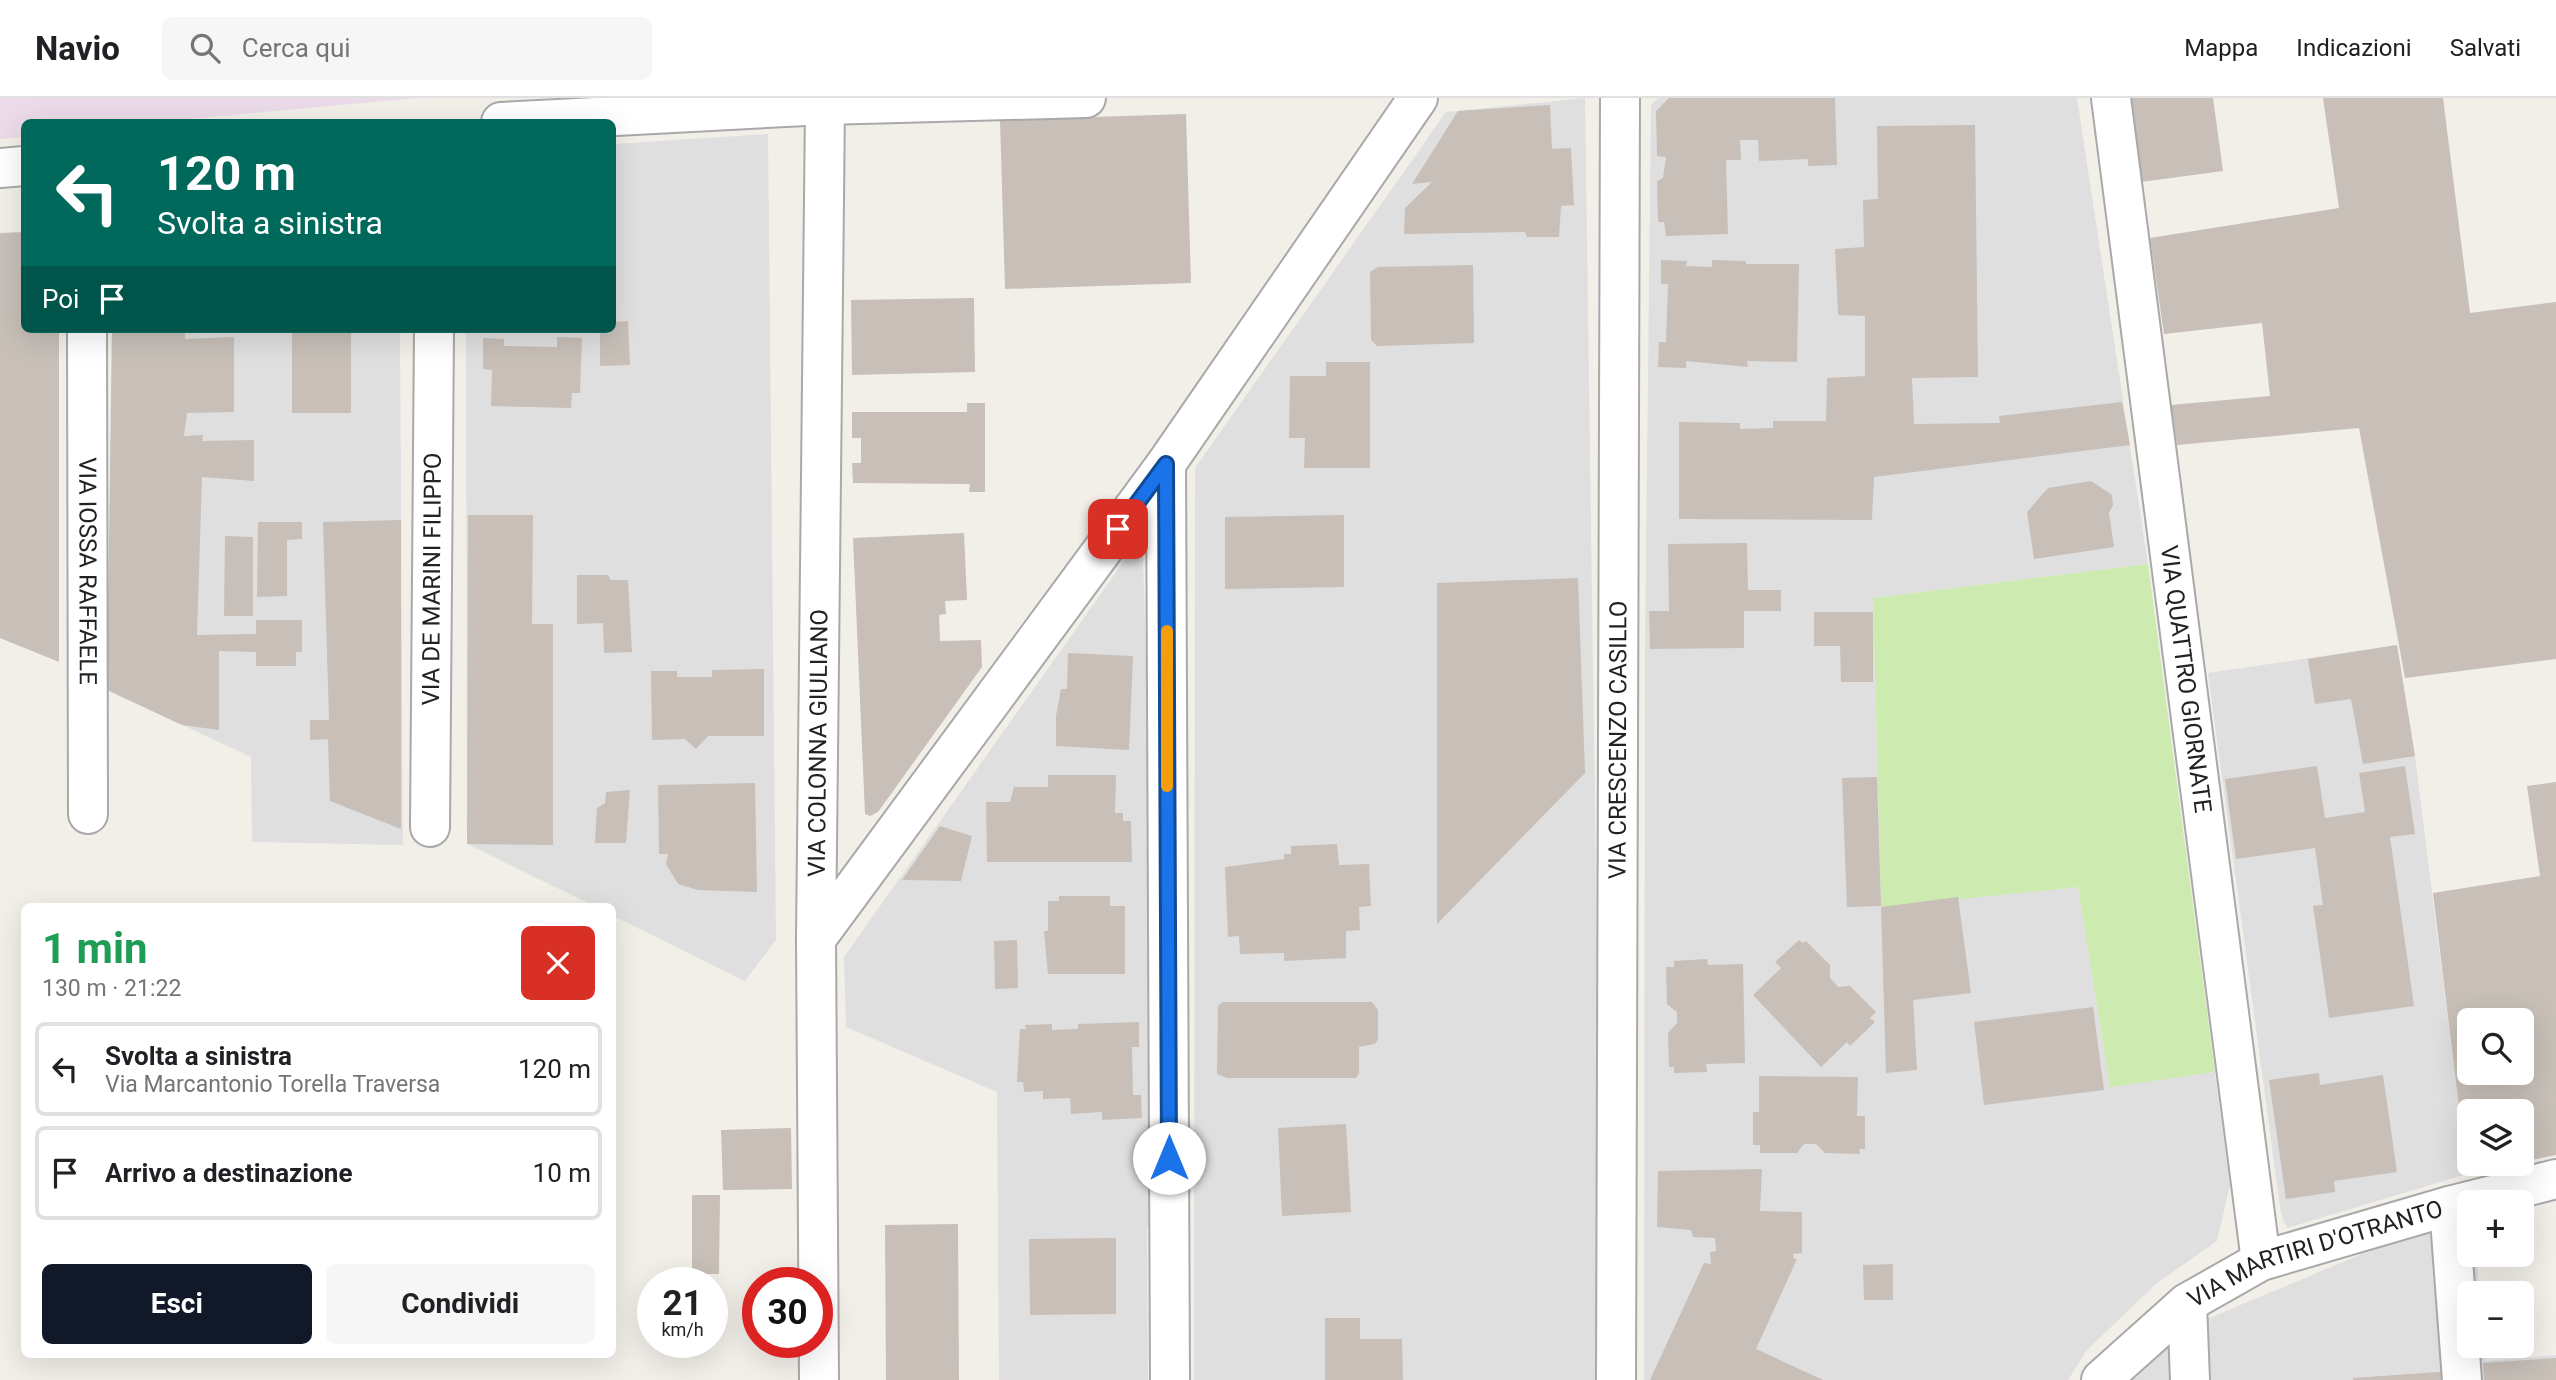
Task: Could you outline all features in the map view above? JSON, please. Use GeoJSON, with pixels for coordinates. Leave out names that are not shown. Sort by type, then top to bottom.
{"type":"FeatureCollection","features":[{"type":"Feature","properties":{"kind":"street"},"geometry":{"type":"LineString","coordinates":[[557,119],[825,105],[1086,98]]}},
{"type":"Feature","properties":{"kind":"street"},"geometry":{"type":"LineString","coordinates":[[816,940],[1166,464],[1418,98]]}},
{"type":"Feature","properties":{"kind":"street","name":"VIA CRESCENZO CASILLO"},"geometry":{"type":"LineString","coordinates":[[1615,1380],[1620,98]]}},
{"type":"Feature","properties":{"kind":"street","name":"VIA QUATTRO GIORNATE"},"geometry":{"type":"LineString","coordinates":[[2110,98],[2261,1261]]}},
{"type":"Feature","properties":{"kind":"street","name":"VIA COLONNA GIULIANO"},"geometry":{"type":"LineString","coordinates":[[819,1380],[816,940],[825,105]]}},
{"type":"Feature","properties":{"kind":"street"},"geometry":{"type":"LineString","coordinates":[[0,168],[21,166]]}},
{"type":"Feature","properties":{"kind":"street","name":"VIA IOSSA RAFFAELE"},"geometry":{"type":"LineString","coordinates":[[87,333],[88,814]]}},
{"type":"Feature","properties":{"kind":"street","name":"VIA DE MARINI FILIPPO"},"geometry":{"type":"LineString","coordinates":[[430,827],[434,333]]}},
{"type":"Feature","properties":{"kind":"street"},"geometry":{"type":"LineString","coordinates":[[1166,464],[1170,1380]]}},
{"type":"Feature","properties":{"kind":"street","name":"VIA MARTIRI D'OTRANTO"},"geometry":{"type":"LineString","coordinates":[[2101,1380],[2187,1303],[2261,1261],[2449,1206],[2556,1180]]}},
{"type":"Feature","properties":{"kind":"street"},"geometry":{"type":"LineString","coordinates":[[2449,1206],[2462,1380]]}},
{"type":"Feature","properties":{"kind":"street"},"geometry":{"type":"LineString","coordinates":[[2187,1303],[2190,1380]]}},
{"type":"Feature","properties":{"kind":"shaded area"},"geometry":{"type":"Polygon","coordinates":[[[0,98],[417,98],[190,119],[21,119],[21,137],[0,139],[0,98]]]}},
{"type":"Feature","properties":{"kind":"shaded area"},"geometry":{"type":"Polygon","coordinates":[[[1585,98],[1603,1380],[1194,1380],[1195,468],[1446,112],[1585,98]]]}},
{"type":"Feature","properties":{"kind":"shaded area"},"geometry":{"type":"Polygon","coordinates":[[[1659,98],[2077,98],[2148,564],[1873,598],[1881,906],[2078,887],[2110,1086],[2215,1072],[2230,1185],[2217,1241],[2156,1284],[2087,1350],[2068,1380],[1644,1380],[1645,648],[1651,105],[1659,98]]]}},
{"type":"Feature","properties":{"kind":"shaded area"},"geometry":{"type":"Polygon","coordinates":[[[768,134],[776,940],[745,981],[616,917],[616,903],[588,903],[467,844],[466,333],[616,333],[616,144],[768,134]]]}},
{"type":"Feature","properties":{"kind":"shaded area"},"geometry":{"type":"Polygon","coordinates":[[[112,333],[400,333],[403,845],[252,842],[251,757],[107,690],[112,333]]]}},
{"type":"Feature","properties":{"kind":"shaded area"},"geometry":{"type":"Polygon","coordinates":[[[1134,547],[1143,554],[1149,762],[1153,1217],[1147,1229],[1148,1380],[999,1380],[997,1092],[846,1027],[844,957],[1134,547]]]}},
{"type":"Feature","properties":{"kind":"shaded area"},"geometry":{"type":"Polygon","coordinates":[[[2397,645],[2415,756],[2458,1099],[2457,1176],[2460,1176],[2287,1228],[2281,1214],[2208,673],[2397,645]]]}},
{"type":"Feature","properties":{"kind":"shaded area"},"geometry":{"type":"Polygon","coordinates":[[[2457,1222],[2457,1267],[2478,1267],[2478,1281],[2457,1281],[2457,1358],[2485,1358],[2485,1361],[2556,1355],[2556,1380],[2125,1380],[2146,1356],[2205,1320],[2419,1230],[2457,1222]]]}},
{"type":"Feature","properties":{"kind":"green space"},"geometry":{"type":"Polygon","coordinates":[[[2148,564],[2215,1072],[2110,1087],[2078,887],[1881,907],[1873,598],[2148,564]]]}},
{"type":"Feature","properties":{"kind":"building"},"geometry":{"type":"Polygon","coordinates":[[[1669,98],[1835,98],[1837,165],[1808,166],[1808,159],[1759,161],[1758,140],[1740,140],[1741,160],[1726,160],[1728,234],[1666,236],[1664,222],[1658,222],[1657,181],[1663,178],[1666,157],[1657,156],[1656,111],[1669,98]]]}},
{"type":"Feature","properties":{"kind":"building"},"geometry":{"type":"Polygon","coordinates":[[[2129,98],[2213,98],[2223,171],[2141,182],[2129,98]]]}},
{"type":"Feature","properties":{"kind":"building"},"geometry":{"type":"Polygon","coordinates":[[[2323,98],[2443,98],[2470,313],[2556,302],[2556,659],[2405,678],[2359,428],[2177,445],[2171,405],[2270,396],[2262,323],[2164,334],[2150,238],[2339,208],[2323,98]]]}},
{"type":"Feature","properties":{"kind":"building"},"geometry":{"type":"Polygon","coordinates":[[[1550,105],[1552,149],[1571,148],[1574,205],[1561,206],[1559,237],[1527,237],[1525,232],[1404,234],[1405,208],[1432,182],[1412,184],[1458,111],[1550,105]]]}},
{"type":"Feature","properties":{"kind":"building"},"geometry":{"type":"Polygon","coordinates":[[[1186,114],[1191,283],[1005,289],[1000,120],[1186,114]]]}},
{"type":"Feature","properties":{"kind":"building"},"geometry":{"type":"Polygon","coordinates":[[[1975,125],[1978,377],[1912,378],[1914,424],[2000,423],[1999,416],[2122,402],[2130,445],[1874,477],[1872,520],[1679,519],[1679,422],[1740,423],[1740,429],[1773,428],[1773,421],[1826,421],[1827,378],[1865,376],[1865,316],[1838,315],[1835,249],[1864,247],[1863,200],[1878,199],[1877,126],[1975,125]]]}},
{"type":"Feature","properties":{"kind":"building"},"geometry":{"type":"Polygon","coordinates":[[[21,232],[21,333],[59,333],[59,662],[0,638],[0,233],[21,232]]]}},
{"type":"Feature","properties":{"kind":"building"},"geometry":{"type":"Polygon","coordinates":[[[1661,260],[1687,261],[1686,266],[1712,267],[1712,260],[1746,261],[1746,264],[1799,264],[1797,362],[1747,361],[1748,367],[1686,361],[1686,368],[1658,367],[1659,342],[1666,342],[1668,284],[1661,284],[1661,260]]]}},
{"type":"Feature","properties":{"kind":"building"},"geometry":{"type":"Polygon","coordinates":[[[1473,265],[1474,343],[1377,346],[1371,340],[1370,272],[1378,267],[1473,265]]]}},
{"type":"Feature","properties":{"kind":"building"},"geometry":{"type":"Polygon","coordinates":[[[974,298],[975,372],[852,375],[851,300],[974,298]]]}},
{"type":"Feature","properties":{"kind":"building"},"geometry":{"type":"Polygon","coordinates":[[[628,321],[630,365],[600,366],[600,333],[616,333],[616,322],[628,321]]]}},
{"type":"Feature","properties":{"kind":"building"},"geometry":{"type":"Polygon","coordinates":[[[112,333],[185,333],[185,339],[234,337],[234,412],[187,413],[184,436],[203,435],[202,441],[254,440],[254,481],[202,477],[197,635],[256,634],[256,620],[302,620],[302,652],[296,652],[296,666],[256,666],[256,652],[219,651],[219,730],[182,725],[107,690],[112,333]]]}},
{"type":"Feature","properties":{"kind":"building"},"geometry":{"type":"Polygon","coordinates":[[[292,333],[351,333],[351,413],[292,413],[292,333]]]}},
{"type":"Feature","properties":{"kind":"building"},"geometry":{"type":"Polygon","coordinates":[[[557,337],[582,338],[580,393],[572,393],[571,408],[491,406],[492,370],[483,369],[483,338],[504,339],[504,346],[557,347],[557,337]]]}},
{"type":"Feature","properties":{"kind":"building"},"geometry":{"type":"Polygon","coordinates":[[[1326,362],[1370,362],[1370,468],[1304,468],[1305,438],[1289,438],[1290,376],[1326,376],[1326,362]]]}},
{"type":"Feature","properties":{"kind":"building"},"geometry":{"type":"Polygon","coordinates":[[[967,403],[985,403],[985,492],[969,492],[970,484],[853,483],[852,463],[861,463],[861,438],[852,438],[852,412],[967,412],[967,403]]]}},
{"type":"Feature","properties":{"kind":"building"},"geometry":{"type":"Polygon","coordinates":[[[2091,481],[2112,495],[2113,505],[2109,513],[2114,547],[2034,559],[2027,512],[2048,488],[2091,481]]]}},
{"type":"Feature","properties":{"kind":"building"},"geometry":{"type":"Polygon","coordinates":[[[468,515],[533,515],[532,624],[553,624],[553,845],[467,844],[468,515]]]}},
{"type":"Feature","properties":{"kind":"building"},"geometry":{"type":"Polygon","coordinates":[[[1344,515],[1344,587],[1225,589],[1225,517],[1344,515]]]}},
{"type":"Feature","properties":{"kind":"building"},"geometry":{"type":"Polygon","coordinates":[[[401,520],[401,829],[330,801],[328,739],[310,740],[310,720],[329,720],[323,522],[401,520]]]}},
{"type":"Feature","properties":{"kind":"building"},"geometry":{"type":"Polygon","coordinates":[[[258,522],[302,522],[302,539],[287,540],[287,596],[257,597],[258,522]]]}},
{"type":"Feature","properties":{"kind":"building"},"geometry":{"type":"Polygon","coordinates":[[[964,533],[967,600],[945,601],[946,614],[939,615],[940,641],[981,640],[982,667],[878,812],[870,816],[865,814],[853,538],[964,533]]]}},
{"type":"Feature","properties":{"kind":"building"},"geometry":{"type":"Polygon","coordinates":[[[225,536],[253,537],[253,616],[224,616],[225,536]]]}},
{"type":"Feature","properties":{"kind":"building"},"geometry":{"type":"Polygon","coordinates":[[[1747,543],[1748,590],[1781,590],[1781,611],[1744,611],[1744,648],[1650,649],[1649,611],[1669,611],[1668,544],[1747,543]]]}},
{"type":"Feature","properties":{"kind":"building"},"geometry":{"type":"Polygon","coordinates":[[[577,575],[608,575],[611,580],[628,580],[632,652],[604,653],[603,623],[577,624],[577,575]]]}},
{"type":"Feature","properties":{"kind":"building"},"geometry":{"type":"Polygon","coordinates":[[[1578,578],[1585,773],[1437,924],[1437,583],[1578,578]]]}},
{"type":"Feature","properties":{"kind":"building"},"geometry":{"type":"Polygon","coordinates":[[[1814,612],[1873,612],[1873,682],[1841,682],[1840,646],[1814,646],[1814,612]]]}},
{"type":"Feature","properties":{"kind":"building"},"geometry":{"type":"Polygon","coordinates":[[[2397,645],[2415,756],[2363,764],[2351,699],[2315,704],[2308,659],[2397,645]]]}},
{"type":"Feature","properties":{"kind":"building"},"geometry":{"type":"Polygon","coordinates":[[[1068,653],[1133,656],[1129,750],[1056,746],[1056,716],[1061,689],[1067,689],[1068,653]]]}},
{"type":"Feature","properties":{"kind":"building"},"geometry":{"type":"Polygon","coordinates":[[[764,669],[764,736],[708,736],[696,749],[685,739],[652,740],[651,671],[677,671],[677,677],[712,677],[712,670],[764,669]]]}},
{"type":"Feature","properties":{"kind":"building"},"geometry":{"type":"Polygon","coordinates":[[[2317,766],[2325,818],[2365,812],[2359,773],[2405,766],[2415,834],[2390,837],[2414,1006],[2329,1018],[2313,906],[2323,905],[2315,848],[2236,859],[2225,779],[2317,766]]]}},
{"type":"Feature","properties":{"kind":"building"},"geometry":{"type":"Polygon","coordinates":[[[1048,775],[1116,775],[1115,813],[1123,813],[1123,821],[1131,821],[1132,862],[987,862],[986,802],[1010,802],[1014,787],[1048,787],[1048,775]]]}},
{"type":"Feature","properties":{"kind":"building"},"geometry":{"type":"Polygon","coordinates":[[[1877,777],[1881,906],[1847,907],[1842,778],[1877,777]]]}},
{"type":"Feature","properties":{"kind":"building"},"geometry":{"type":"Polygon","coordinates":[[[2556,782],[2556,1155],[2534,1160],[2534,1099],[2458,1099],[2433,893],[2540,876],[2527,786],[2556,782]]]}},
{"type":"Feature","properties":{"kind":"building"},"geometry":{"type":"Polygon","coordinates":[[[755,783],[757,892],[698,890],[678,884],[666,864],[668,854],[659,854],[658,785],[755,783]]]}},
{"type":"Feature","properties":{"kind":"building"},"geometry":{"type":"Polygon","coordinates":[[[630,790],[626,843],[595,843],[597,808],[605,803],[606,792],[630,790]]]}},
{"type":"Feature","properties":{"kind":"building"},"geometry":{"type":"Polygon","coordinates":[[[940,826],[972,836],[961,881],[902,880],[940,826]]]}},
{"type":"Feature","properties":{"kind":"building"},"geometry":{"type":"Polygon","coordinates":[[[1337,844],[1339,865],[1369,864],[1371,906],[1359,907],[1360,930],[1346,931],[1346,958],[1284,961],[1284,953],[1240,954],[1239,936],[1228,937],[1225,867],[1284,859],[1284,854],[1291,854],[1291,846],[1337,844]]]}},
{"type":"Feature","properties":{"kind":"building"},"geometry":{"type":"Polygon","coordinates":[[[1059,896],[1110,896],[1110,906],[1125,906],[1125,974],[1048,974],[1044,931],[1048,931],[1048,901],[1059,901],[1059,896]]]}},
{"type":"Feature","properties":{"kind":"building"},"geometry":{"type":"Polygon","coordinates":[[[1958,897],[1971,993],[1913,1000],[1917,1070],[1886,1073],[1881,907],[1958,897]]]}},
{"type":"Feature","properties":{"kind":"building"},"geometry":{"type":"Polygon","coordinates":[[[1017,940],[1018,988],[995,989],[994,941],[1017,940]]]}},
{"type":"Feature","properties":{"kind":"building"},"geometry":{"type":"Polygon","coordinates":[[[1799,940],[1803,943],[1806,941],[1830,965],[1830,978],[1838,987],[1850,986],[1876,1012],[1870,1018],[1875,1022],[1850,1046],[1847,1042],[1821,1067],[1753,995],[1781,968],[1775,962],[1799,940]]]}},
{"type":"Feature","properties":{"kind":"building"},"geometry":{"type":"Polygon","coordinates":[[[1707,959],[1708,965],[1743,964],[1745,1063],[1706,1064],[1707,1072],[1674,1073],[1674,1067],[1669,1067],[1668,1033],[1677,1023],[1677,1012],[1667,1004],[1666,967],[1674,967],[1674,961],[1707,959]]]}},
{"type":"Feature","properties":{"kind":"building"},"geometry":{"type":"Polygon","coordinates":[[[1223,1002],[1372,1002],[1378,1010],[1378,1039],[1375,1044],[1359,1047],[1359,1073],[1356,1078],[1227,1078],[1217,1074],[1218,1006],[1223,1002]]]}},
{"type":"Feature","properties":{"kind":"building"},"geometry":{"type":"Polygon","coordinates":[[[2093,1007],[2104,1090],[1984,1105],[1974,1022],[2093,1007]]]}},
{"type":"Feature","properties":{"kind":"building"},"geometry":{"type":"Polygon","coordinates":[[[1139,1022],[1139,1047],[1132,1047],[1133,1095],[1141,1095],[1142,1118],[1102,1120],[1102,1112],[1071,1114],[1070,1098],[1043,1099],[1043,1091],[1024,1092],[1023,1082],[1017,1082],[1020,1029],[1026,1029],[1025,1025],[1052,1024],[1052,1030],[1078,1029],[1078,1024],[1139,1022]]]}},
{"type":"Feature","properties":{"kind":"building"},"geometry":{"type":"Polygon","coordinates":[[[2319,1073],[2320,1085],[2383,1075],[2397,1172],[2334,1181],[2335,1192],[2286,1199],[2269,1080],[2319,1073]]]}},
{"type":"Feature","properties":{"kind":"building"},"geometry":{"type":"Polygon","coordinates":[[[1759,1076],[1858,1077],[1857,1116],[1865,1116],[1865,1149],[1859,1149],[1860,1154],[1825,1153],[1816,1144],[1804,1144],[1797,1153],[1760,1153],[1760,1145],[1753,1145],[1753,1112],[1759,1112],[1759,1076]]]}},
{"type":"Feature","properties":{"kind":"building"},"geometry":{"type":"Polygon","coordinates":[[[1346,1124],[1351,1212],[1282,1216],[1278,1128],[1346,1124]]]}},
{"type":"Feature","properties":{"kind":"building"},"geometry":{"type":"Polygon","coordinates":[[[791,1128],[792,1189],[723,1190],[721,1130],[791,1128]]]}},
{"type":"Feature","properties":{"kind":"building"},"geometry":{"type":"Polygon","coordinates":[[[1762,1169],[1760,1211],[1802,1212],[1802,1253],[1793,1254],[1794,1259],[1797,1259],[1756,1349],[1823,1380],[1650,1380],[1704,1263],[1711,1264],[1710,1252],[1716,1251],[1715,1238],[1693,1237],[1691,1230],[1657,1227],[1658,1171],[1762,1169]]]}},
{"type":"Feature","properties":{"kind":"building"},"geometry":{"type":"Polygon","coordinates":[[[692,1195],[720,1195],[719,1267],[692,1267],[692,1195]]]}},
{"type":"Feature","properties":{"kind":"building"},"geometry":{"type":"Polygon","coordinates":[[[958,1224],[959,1380],[886,1380],[885,1225],[958,1224]]]}},
{"type":"Feature","properties":{"kind":"building"},"geometry":{"type":"Polygon","coordinates":[[[1116,1238],[1116,1314],[1030,1315],[1029,1239],[1116,1238]]]}},
{"type":"Feature","properties":{"kind":"building"},"geometry":{"type":"Polygon","coordinates":[[[1893,1264],[1893,1300],[1864,1300],[1863,1265],[1893,1264]]]}},
{"type":"Feature","properties":{"kind":"building"},"geometry":{"type":"Polygon","coordinates":[[[1325,1318],[1360,1318],[1360,1339],[1402,1339],[1403,1380],[1325,1380],[1325,1318]]]}},
{"type":"Feature","properties":{"kind":"building"},"geometry":{"type":"Polygon","coordinates":[[[2556,1358],[2556,1380],[2484,1380],[2483,1363],[2556,1358]]]}},
{"type":"Feature","properties":{"kind":"building"},"geometry":{"type":"Polygon","coordinates":[[[2453,1371],[2454,1380],[2353,1380],[2353,1378],[2453,1371]]]}},
{"type":"Feature","properties":{"kind":"slow traffic"},"geometry":{"type":"LineString","coordinates":[[1167,631],[1167,786]]}},
{"type":"Feature","properties":{"kind":"route"},"geometry":{"type":"LineString","coordinates":[[1118,529],[1166,464],[1169,1158]]}}]}
